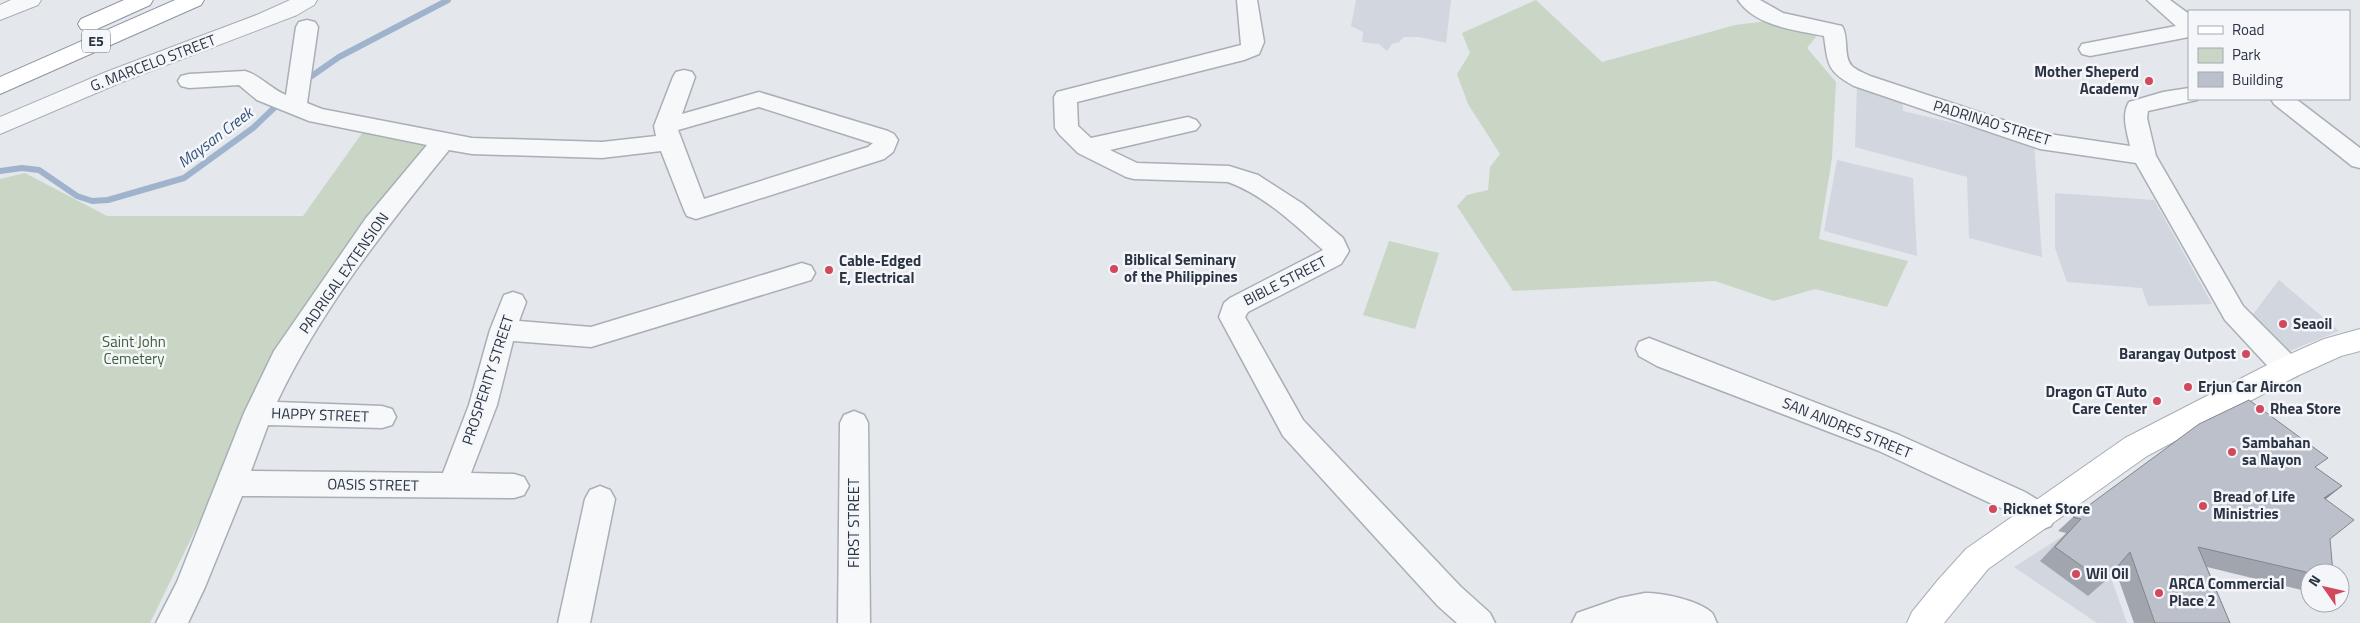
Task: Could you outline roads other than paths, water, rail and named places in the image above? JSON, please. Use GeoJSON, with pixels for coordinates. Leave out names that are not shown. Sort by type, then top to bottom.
{"type":"FeatureCollection","features":[{"type":"Feature","properties":{"kind":"main road","name":"E5"},"geometry":{"type":"LineString","coordinates":[[0,64],[142,0]]}},
{"type":"Feature","properties":{"kind":"main road","name":"E5"},"geometry":{"type":"LineString","coordinates":[[0,86],[193,0]]}},
{"type":"Feature","properties":{"kind":"main road"},"geometry":{"type":"LineString","coordinates":[[1924,623],[1949,590],[1977,559],[2040,517],[2136,447],[2287,368],[2334,348],[2360,340]]}},
{"type":"Feature","properties":{"kind":"street"},"geometry":{"type":"LineString","coordinates":[[0,14],[30,0]]}},
{"type":"Feature","properties":{"kind":"street","name":"G. MARCELO STREET"},"geometry":{"type":"LineString","coordinates":[[0,126],[114,77],[289,10],[306,0]]}},
{"type":"Feature","properties":{"kind":"street","name":"BIBLE STREET"},"geometry":{"type":"LineString","coordinates":[[1248,0],[1253,42],[1251,49],[1244,53],[1065,97],[1067,128],[1086,146],[1134,171],[1241,177],[1250,180],[1294,210],[1334,245],[1336,251],[1332,257],[1240,305],[1233,310],[1232,317],[1293,428],[1449,596],[1479,623]]}},
{"type":"Feature","properties":{"kind":"street","name":"PADRINAO STREET"},"geometry":{"type":"LineString","coordinates":[[1748,0],[1756,8],[1769,15],[1834,31],[1838,61],[1844,71],[1862,80],[2040,141],[2144,156]]}},
{"type":"Feature","properties":{"kind":"street"},"geometry":{"type":"LineString","coordinates":[[2158,0],[2188,24]]}},
{"type":"Feature","properties":{"kind":"street"},"geometry":{"type":"LineString","coordinates":[[295,107],[307,27]]}},
{"type":"Feature","properties":{"kind":"street"},"geometry":{"type":"LineString","coordinates":[[2090,49],[2188,30]]}},
{"type":"Feature","properties":{"kind":"street"},"geometry":{"type":"LineString","coordinates":[[189,81],[245,78],[265,95],[317,116],[472,146],[602,150],[667,134],[759,99],[886,140],[885,146],[876,153],[696,210],[667,134],[684,78]]}},
{"type":"Feature","properties":{"kind":"street"},"geometry":{"type":"LineString","coordinates":[[2188,95],[2163,99],[2137,107],[2136,118],[2144,156],[2234,313],[2287,368]]}},
{"type":"Feature","properties":{"kind":"street"},"geometry":{"type":"LineString","coordinates":[[2283,100],[2355,151]]}},
{"type":"Feature","properties":{"kind":"street"},"geometry":{"type":"LineString","coordinates":[[1086,146],[1188,125]]}},
{"type":"Feature","properties":{"kind":"street","name":"PADRIGAL EXTENSION"},"geometry":{"type":"LineString","coordinates":[[172,623],[190,587],[258,413],[284,359],[370,232],[444,140]]}},
{"type":"Feature","properties":{"kind":"street"},"geometry":{"type":"LineString","coordinates":[[503,330],[591,337],[802,273]]}},
{"type":"Feature","properties":{"kind":"street","name":"PROSPERITY STREET"},"geometry":{"type":"LineString","coordinates":[[452,486],[483,405],[503,330],[513,302]]}},
{"type":"Feature","properties":{"kind":"street","name":"SAN ANDRES STREET"},"geometry":{"type":"LineString","coordinates":[[1649,349],[1666,358],[1889,442],[2015,501],[2040,517]]}},
{"type":"Feature","properties":{"kind":"street","name":"HAPPY STREET"},"geometry":{"type":"LineString","coordinates":[[258,413],[382,417]]}},
{"type":"Feature","properties":{"kind":"street","name":"FIRST STREET"},"geometry":{"type":"LineString","coordinates":[[854,424],[854,623]]}},
{"type":"Feature","properties":{"kind":"street","name":"OASIS STREET"},"geometry":{"type":"LineString","coordinates":[[232,483],[514,486]]}},
{"type":"Feature","properties":{"kind":"street"},"geometry":{"type":"LineString","coordinates":[[574,623],[600,499]]}},
{"type":"Feature","properties":{"kind":"street"},"geometry":{"type":"LineString","coordinates":[[1588,623],[1647,606],[1665,607],[1701,623]]}},
{"type":"Feature","properties":{"kind":"waterway","name":"Maysan Creek"},"geometry":{"type":"LineString","coordinates":[[306,80],[339,57],[448,0]]}},
{"type":"Feature","properties":{"kind":"waterway","name":"Maysan Creek"},"geometry":{"type":"LineString","coordinates":[[0,171],[22,168],[39,170],[77,196],[92,201],[108,200],[184,178],[253,128],[275,107]]}},
{"type":"Feature","properties":{"kind":"place","name":"Mother Sheperd Academy"},"geometry":{"type":"Point","coordinates":[2149,81]}},
{"type":"Feature","properties":{"kind":"place","name":"Biblical Seminary of the Philippines"},"geometry":{"type":"Point","coordinates":[1114,269]}},
{"type":"Feature","properties":{"kind":"place","name":"Cable-Edged E, Electrical"},"geometry":{"type":"Point","coordinates":[829,270]}},
{"type":"Feature","properties":{"kind":"place","name":"Seaoil"},"geometry":{"type":"Point","coordinates":[2283,324]}},
{"type":"Feature","properties":{"kind":"place","name":"Barangay Outpost"},"geometry":{"type":"Point","coordinates":[2246,354]}},
{"type":"Feature","properties":{"kind":"place","name":"Erjun Car Aircon"},"geometry":{"type":"Point","coordinates":[2188,387]}},
{"type":"Feature","properties":{"kind":"place","name":"Dragon GT Auto Care Center"},"geometry":{"type":"Point","coordinates":[2157,401]}},
{"type":"Feature","properties":{"kind":"place","name":"Rhea Store"},"geometry":{"type":"Point","coordinates":[2260,409]}},
{"type":"Feature","properties":{"kind":"place","name":"Sambahan sa Nayon"},"geometry":{"type":"Point","coordinates":[2232,452]}},
{"type":"Feature","properties":{"kind":"place","name":"Bread of Life Ministries"},"geometry":{"type":"Point","coordinates":[2203,506]}},
{"type":"Feature","properties":{"kind":"place","name":"Ricknet Store"},"geometry":{"type":"Point","coordinates":[1993,509]}},
{"type":"Feature","properties":{"kind":"place","name":"Wil Oil"},"geometry":{"type":"Point","coordinates":[2076,574]}},
{"type":"Feature","properties":{"kind":"place","name":"ARCA Commercial Place 2"},"geometry":{"type":"Point","coordinates":[2159,593]}},
{"type":"Feature","properties":{"kind":"park label","name":"Saint John Cemetery"},"geometry":{"type":"Point","coordinates":[134,350]}}]}
